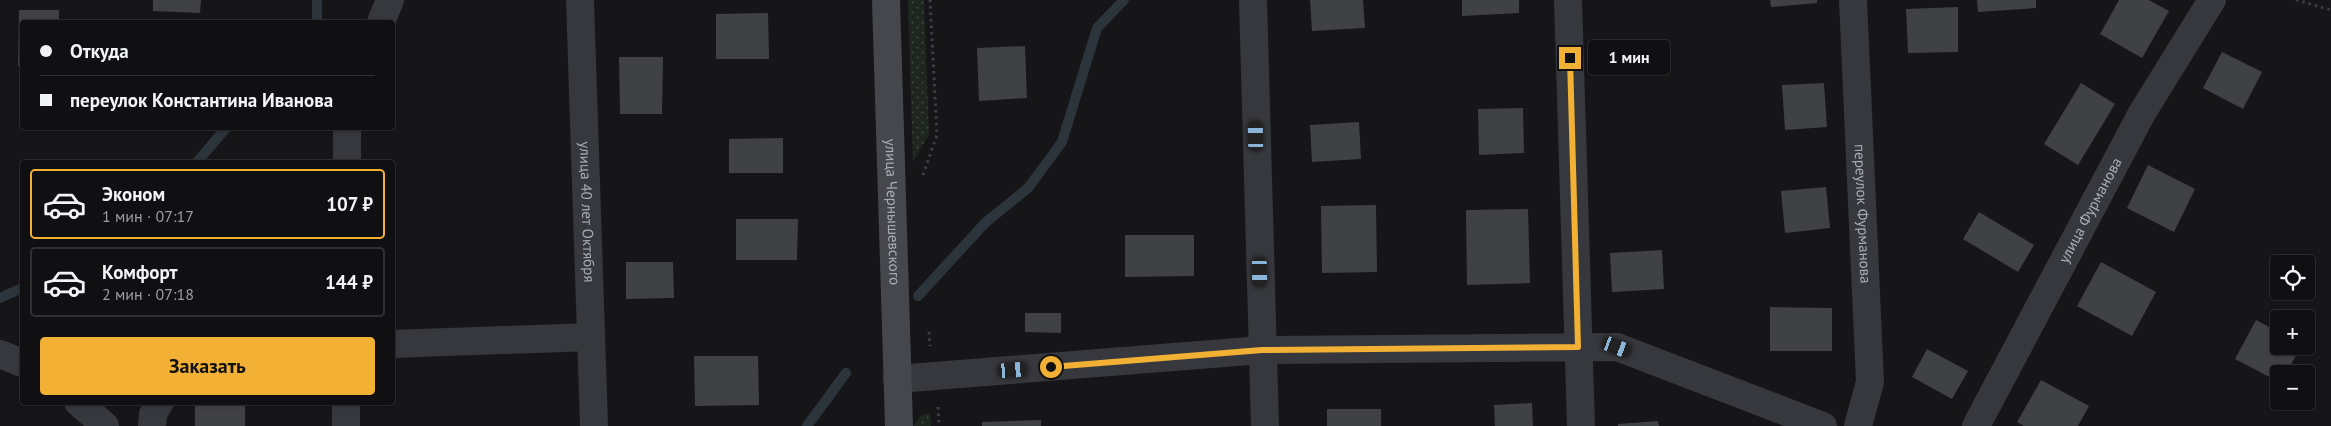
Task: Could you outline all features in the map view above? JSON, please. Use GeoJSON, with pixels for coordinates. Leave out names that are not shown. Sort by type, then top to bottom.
{"type":"FeatureCollection","features":[{"type":"Feature","properties":{"kind":"street"},"geometry":{"type":"LineString","coordinates":[[382,20],[390,0]]}},
{"type":"Feature","properties":{"kind":"street","name":"улица 40 лет Октября"},"geometry":{"type":"LineString","coordinates":[[580,0],[594,426]]}},
{"type":"Feature","properties":{"kind":"street","name":"улица Чернышевского"},"geometry":{"type":"LineString","coordinates":[[886,0],[899,426]]}},
{"type":"Feature","properties":{"kind":"street"},"geometry":{"type":"LineString","coordinates":[[1253,0],[1265,426]]}},
{"type":"Feature","properties":{"kind":"street"},"geometry":{"type":"LineString","coordinates":[[1568,0],[1581,426]]}},
{"type":"Feature","properties":{"kind":"street","name":"переулок Фурманова"},"geometry":{"type":"LineString","coordinates":[[1853,0],[1870,382],[1858,426]]}},
{"type":"Feature","properties":{"kind":"street","name":"улица Фурманова"},"geometry":{"type":"LineString","coordinates":[[1976,426],[2142,113],[2212,0]]}},
{"type":"Feature","properties":{"kind":"street"},"geometry":{"type":"LineString","coordinates":[[347,130],[347,160]]}},
{"type":"Feature","properties":{"kind":"street"},"geometry":{"type":"LineString","coordinates":[[395,344],[592,337]]}},
{"type":"Feature","properties":{"kind":"street"},"geometry":{"type":"LineString","coordinates":[[897,379],[1262,350],[1617,347],[1823,426]]}},
{"type":"Feature","properties":{"kind":"street"},"geometry":{"type":"LineString","coordinates":[[0,354],[20,362]]}},
{"type":"Feature","properties":{"kind":"street"},"geometry":{"type":"LineString","coordinates":[[81,405],[105,426]]}},
{"type":"Feature","properties":{"kind":"street"},"geometry":{"type":"LineString","coordinates":[[152,426],[153,414],[158,405]]}},
{"type":"Feature","properties":{"kind":"street"},"geometry":{"type":"LineString","coordinates":[[346,405],[346,426]]}},
{"type":"Feature","properties":{"kind":"path"},"geometry":{"type":"LineString","coordinates":[[921,181],[937,135],[930,0]]}},
{"type":"Feature","properties":{"kind":"path"},"geometry":{"type":"LineString","coordinates":[[2296,0],[2331,10]]}},
{"type":"Feature","properties":{"kind":"shaded area"},"geometry":{"type":"Polygon","coordinates":[[[908,0],[924,0],[929,134],[913,162],[908,0]]]}},
{"type":"Feature","properties":{"kind":"shaded area"},"geometry":{"type":"Polygon","coordinates":[[[930,413],[931,426],[914,426],[920,416],[930,413]]]}},
{"type":"Feature","properties":{"kind":"building"},"geometry":{"type":"Polygon","coordinates":[[[153,0],[201,0],[200,13],[153,11],[153,0]]]}},
{"type":"Feature","properties":{"kind":"building"},"geometry":{"type":"Polygon","coordinates":[[[1310,0],[1363,0],[1365,28],[1312,31],[1310,0]]]}},
{"type":"Feature","properties":{"kind":"building"},"geometry":{"type":"Polygon","coordinates":[[[1462,0],[1519,0],[1519,13],[1462,16],[1462,0]]]}},
{"type":"Feature","properties":{"kind":"building"},"geometry":{"type":"Polygon","coordinates":[[[1770,0],[1817,0],[1817,3],[1771,7],[1770,0]]]}},
{"type":"Feature","properties":{"kind":"building"},"geometry":{"type":"Polygon","coordinates":[[[1977,0],[2036,0],[2036,8],[1978,12],[1977,0]]]}},
{"type":"Feature","properties":{"kind":"building"},"geometry":{"type":"Polygon","coordinates":[[[2119,0],[2149,0],[2169,11],[2142,58],[2100,34],[2119,0]]]}},
{"type":"Feature","properties":{"kind":"building"},"geometry":{"type":"Polygon","coordinates":[[[1958,7],[1958,52],[1908,53],[1906,9],[1958,7]]]}},
{"type":"Feature","properties":{"kind":"building"},"geometry":{"type":"Polygon","coordinates":[[[19,10],[59,10],[59,20],[20,20],[20,66],[18,66],[19,10]]]}},
{"type":"Feature","properties":{"kind":"building"},"geometry":{"type":"Polygon","coordinates":[[[768,13],[769,59],[716,59],[716,14],[768,13]]]}},
{"type":"Feature","properties":{"kind":"building"},"geometry":{"type":"Polygon","coordinates":[[[1025,46],[1027,98],[979,101],[977,48],[1025,46]]]}},
{"type":"Feature","properties":{"kind":"building"},"geometry":{"type":"Polygon","coordinates":[[[2222,52],[2262,72],[2243,109],[2203,88],[2222,52]]]}},
{"type":"Feature","properties":{"kind":"building"},"geometry":{"type":"Polygon","coordinates":[[[619,57],[663,57],[662,114],[620,114],[619,57]]]}},
{"type":"Feature","properties":{"kind":"building"},"geometry":{"type":"Polygon","coordinates":[[[1824,83],[1827,127],[1785,130],[1782,85],[1824,83]]]}},
{"type":"Feature","properties":{"kind":"building"},"geometry":{"type":"Polygon","coordinates":[[[2081,83],[2115,104],[2078,165],[2044,144],[2081,83]]]}},
{"type":"Feature","properties":{"kind":"building"},"geometry":{"type":"Polygon","coordinates":[[[1523,108],[1524,153],[1479,155],[1478,109],[1523,108]]]}},
{"type":"Feature","properties":{"kind":"building"},"geometry":{"type":"Polygon","coordinates":[[[1359,122],[1361,159],[1312,162],[1310,125],[1359,122]]]}},
{"type":"Feature","properties":{"kind":"building"},"geometry":{"type":"Polygon","coordinates":[[[783,138],[783,173],[729,173],[729,139],[783,138]]]}},
{"type":"Feature","properties":{"kind":"building"},"geometry":{"type":"Polygon","coordinates":[[[2148,165],[2195,189],[2174,232],[2127,208],[2148,165]]]}},
{"type":"Feature","properties":{"kind":"building"},"geometry":{"type":"Polygon","coordinates":[[[1826,187],[1830,228],[1785,233],[1781,191],[1826,187]]]}},
{"type":"Feature","properties":{"kind":"building"},"geometry":{"type":"Polygon","coordinates":[[[1376,205],[1377,272],[1322,273],[1321,206],[1376,205]]]}},
{"type":"Feature","properties":{"kind":"building"},"geometry":{"type":"Polygon","coordinates":[[[1528,209],[1530,283],[1467,285],[1466,210],[1528,209]]]}},
{"type":"Feature","properties":{"kind":"building"},"geometry":{"type":"Polygon","coordinates":[[[1979,212],[2034,245],[2018,272],[1963,239],[1979,212]]]}},
{"type":"Feature","properties":{"kind":"building"},"geometry":{"type":"Polygon","coordinates":[[[736,219],[798,219],[797,260],[736,260],[736,219]]]}},
{"type":"Feature","properties":{"kind":"building"},"geometry":{"type":"Polygon","coordinates":[[[1125,235],[1194,235],[1194,276],[1125,277],[1125,235]]]}},
{"type":"Feature","properties":{"kind":"building"},"geometry":{"type":"Polygon","coordinates":[[[1662,250],[1664,289],[1612,292],[1610,253],[1662,250]]]}},
{"type":"Feature","properties":{"kind":"building"},"geometry":{"type":"Polygon","coordinates":[[[626,262],[673,262],[674,298],[626,299],[626,262]]]}},
{"type":"Feature","properties":{"kind":"building"},"geometry":{"type":"Polygon","coordinates":[[[2101,262],[2156,292],[2132,336],[2077,306],[2101,262]]]}},
{"type":"Feature","properties":{"kind":"building"},"geometry":{"type":"Polygon","coordinates":[[[1770,307],[1832,308],[1832,351],[1770,351],[1770,307]]]}},
{"type":"Feature","properties":{"kind":"building"},"geometry":{"type":"Polygon","coordinates":[[[1025,313],[1061,313],[1061,333],[1025,332],[1025,313]]]}},
{"type":"Feature","properties":{"kind":"building"},"geometry":{"type":"Polygon","coordinates":[[[2256,320],[2270,327],[2270,355],[2296,355],[2291,365],[2270,365],[2270,377],[2235,359],[2256,320]]]}},
{"type":"Feature","properties":{"kind":"building"},"geometry":{"type":"Polygon","coordinates":[[[1927,349],[1968,371],[1952,399],[1912,377],[1927,349]]]}},
{"type":"Feature","properties":{"kind":"building"},"geometry":{"type":"Polygon","coordinates":[[[694,356],[758,356],[759,405],[695,406],[694,356]]]}},
{"type":"Feature","properties":{"kind":"building"},"geometry":{"type":"Polygon","coordinates":[[[2041,380],[2089,406],[2078,426],[2024,426],[2017,422],[2041,380]]]}},
{"type":"Feature","properties":{"kind":"building"},"geometry":{"type":"Polygon","coordinates":[[[1532,403],[1533,426],[1495,426],[1494,405],[1532,403]]]}},
{"type":"Feature","properties":{"kind":"building"},"geometry":{"type":"Polygon","coordinates":[[[245,405],[245,426],[195,426],[195,406],[245,405]]]}},
{"type":"Feature","properties":{"kind":"building"},"geometry":{"type":"Polygon","coordinates":[[[1327,409],[1381,409],[1381,426],[1327,426],[1327,409]]]}},
{"type":"Feature","properties":{"kind":"building"},"geometry":{"type":"Polygon","coordinates":[[[1041,420],[1041,426],[982,426],[982,422],[1041,420]]]}},
{"type":"Feature","properties":{"kind":"building"},"geometry":{"type":"Polygon","coordinates":[[[1658,421],[1659,426],[1618,426],[1618,424],[1658,421]]]}},
{"type":"Feature","properties":{"kind":"waterway"},"geometry":{"type":"LineString","coordinates":[[317,0],[317,20]]}},
{"type":"Feature","properties":{"kind":"waterway"},"geometry":{"type":"LineString","coordinates":[[918,296],[985,223],[1028,188],[1062,142],[1097,28],[1124,0]]}},
{"type":"Feature","properties":{"kind":"waterway"},"geometry":{"type":"LineString","coordinates":[[199,160],[224,130]]}},
{"type":"Feature","properties":{"kind":"waterway"},"geometry":{"type":"LineString","coordinates":[[0,298],[20,289]]}},
{"type":"Feature","properties":{"kind":"waterway"},"geometry":{"type":"LineString","coordinates":[[807,426],[846,373]]}},
{"type":"Feature","properties":{"kind":"route"},"geometry":{"type":"LineString","coordinates":[[1051,367],[1262,350],[1578,347],[1570,58]]}}]}
